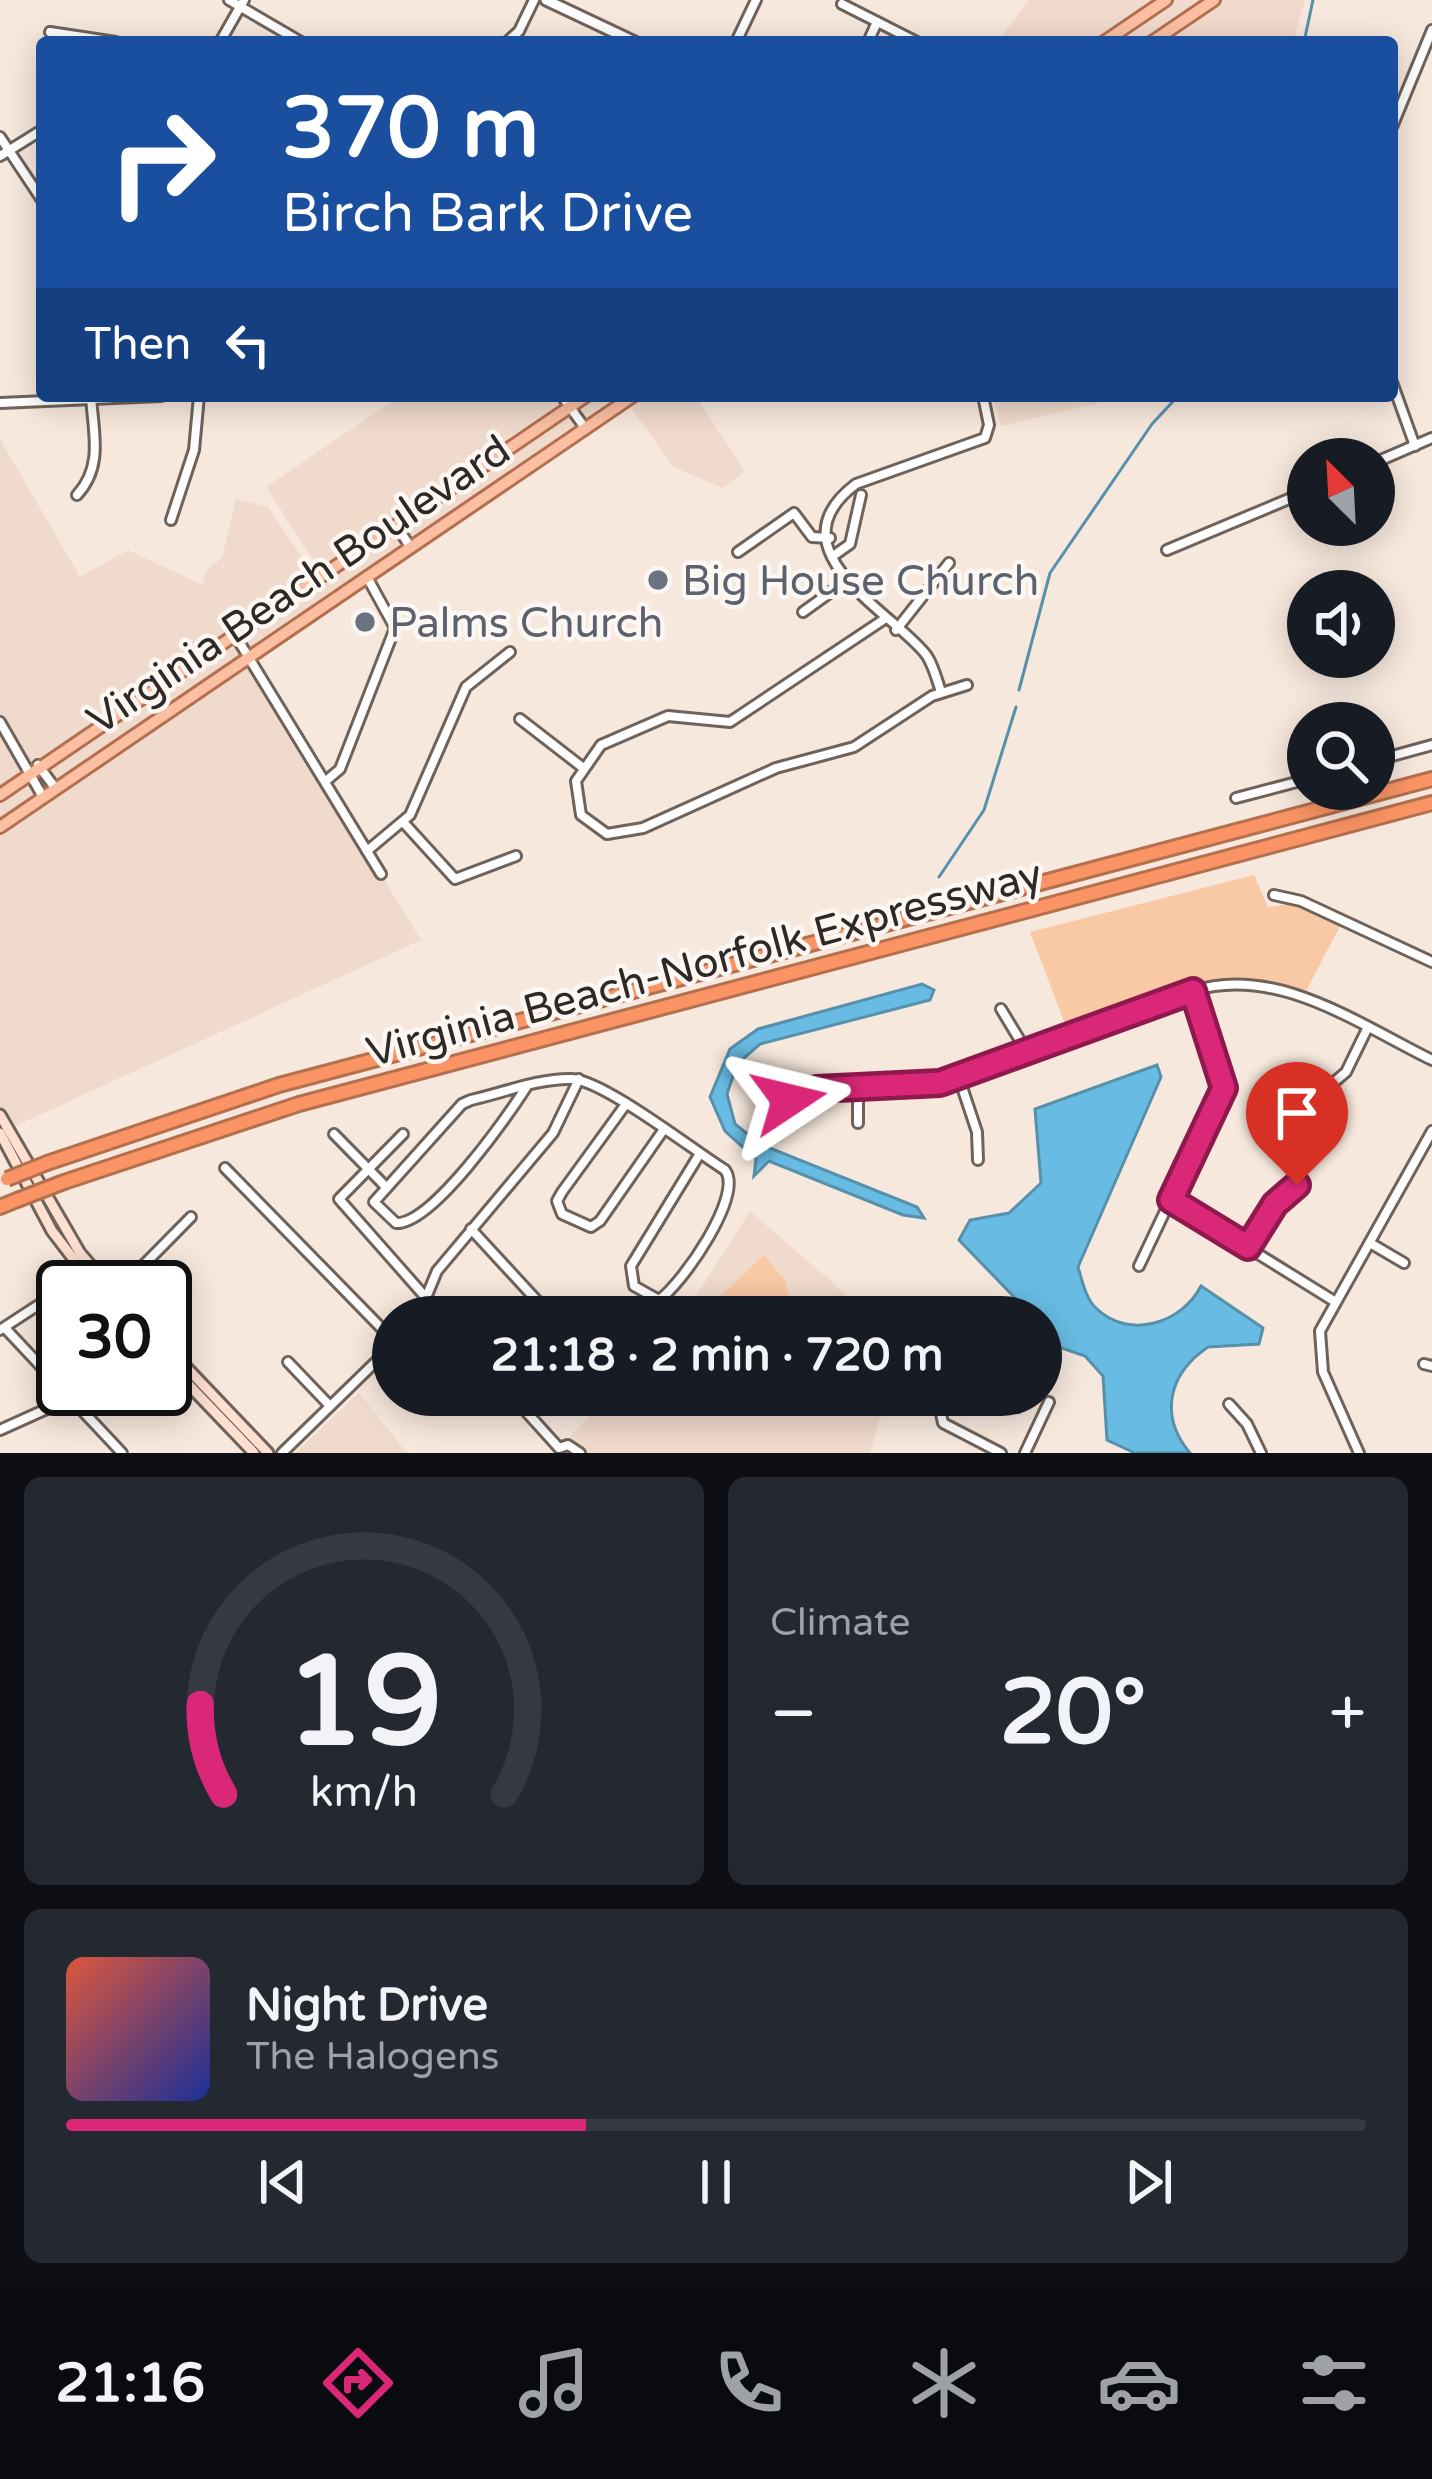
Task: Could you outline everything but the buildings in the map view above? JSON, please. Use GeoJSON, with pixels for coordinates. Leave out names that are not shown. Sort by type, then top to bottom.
{"type":"FeatureCollection","features":[{"type":"Feature","properties":{"kind":"highway","name":"Virginia Beach-Norfolk Expressway"},"geometry":{"type":"LineString","coordinates":[[3,1180],[279,1084],[1432,778]]}},
{"type":"Feature","properties":{"kind":"highway","name":"Virginia Beach-Norfolk Expressway"},"geometry":{"type":"LineString","coordinates":[[0,1207],[317,1099],[1432,803]]}},
{"type":"Feature","properties":{"kind":"main road"},"geometry":{"type":"LineString","coordinates":[[1113,36],[1166,0]]}},
{"type":"Feature","properties":{"kind":"main road"},"geometry":{"type":"LineString","coordinates":[[1161,36],[1214,0]]}},
{"type":"Feature","properties":{"kind":"main road","name":"Virginia Beach Boulevard"},"geometry":{"type":"LineString","coordinates":[[0,795],[396,526],[564,402]]}},
{"type":"Feature","properties":{"kind":"main road","name":"Virginia Beach Boulevard"},"geometry":{"type":"LineString","coordinates":[[0,827],[624,402]]}},
{"type":"Feature","properties":{"kind":"main road"},"geometry":{"type":"LineString","coordinates":[[0,1115],[24,1150],[81,1260]]}},
{"type":"Feature","properties":{"kind":"main road"},"geometry":{"type":"LineString","coordinates":[[0,1133],[80,1260]]}},
{"type":"Feature","properties":{"kind":"main road"},"geometry":{"type":"LineString","coordinates":[[192,1373],[268,1453]]}},
{"type":"Feature","properties":{"kind":"main road"},"geometry":{"type":"LineString","coordinates":[[192,1388],[254,1453]]}},
{"type":"Feature","properties":{"kind":"street"},"geometry":{"type":"LineString","coordinates":[[229,0],[243,3],[292,36]]}},
{"type":"Feature","properties":{"kind":"street"},"geometry":{"type":"LineString","coordinates":[[513,36],[534,0]]}},
{"type":"Feature","properties":{"kind":"street"},"geometry":{"type":"LineString","coordinates":[[546,0],[622,36]]}},
{"type":"Feature","properties":{"kind":"street"},"geometry":{"type":"LineString","coordinates":[[739,36],[756,0]]}},
{"type":"Feature","properties":{"kind":"street"},"geometry":{"type":"LineString","coordinates":[[224,36],[243,3]]}},
{"type":"Feature","properties":{"kind":"street"},"geometry":{"type":"LineString","coordinates":[[842,4],[905,36]]}},
{"type":"Feature","properties":{"kind":"street"},"geometry":{"type":"LineString","coordinates":[[871,36],[878,22]]}},
{"type":"Feature","properties":{"kind":"street"},"geometry":{"type":"LineString","coordinates":[[1398,113],[1432,30]]}},
{"type":"Feature","properties":{"kind":"street"},"geometry":{"type":"LineString","coordinates":[[50,32],[76,36]]}},
{"type":"Feature","properties":{"kind":"street"},"geometry":{"type":"LineString","coordinates":[[4,153],[36,134]]}},
{"type":"Feature","properties":{"kind":"street"},"geometry":{"type":"LineString","coordinates":[[0,136],[4,153],[36,193]]}},
{"type":"Feature","properties":{"kind":"street"},"geometry":{"type":"LineString","coordinates":[[1398,399],[1415,446]]}},
{"type":"Feature","properties":{"kind":"street"},"geometry":{"type":"LineString","coordinates":[[0,404],[36,402]]}},
{"type":"Feature","properties":{"kind":"street"},"geometry":{"type":"LineString","coordinates":[[77,495],[96,457],[91,402]]}},
{"type":"Feature","properties":{"kind":"street"},"geometry":{"type":"LineString","coordinates":[[171,520],[194,450],[199,402]]}},
{"type":"Feature","properties":{"kind":"street"},"geometry":{"type":"LineString","coordinates":[[566,402],[585,428]]}},
{"type":"Feature","properties":{"kind":"street"},"geometry":{"type":"LineString","coordinates":[[940,692],[926,656],[846,581],[830,538],[835,509],[856,484],[985,438],[989,430],[984,402]]}},
{"type":"Feature","properties":{"kind":"street"},"geometry":{"type":"LineString","coordinates":[[1395,454],[1432,438]]}},
{"type":"Feature","properties":{"kind":"street"},"geometry":{"type":"LineString","coordinates":[[833,556],[850,544],[861,495]]}},
{"type":"Feature","properties":{"kind":"street"},"geometry":{"type":"LineString","coordinates":[[1167,550],[1287,499]]}},
{"type":"Feature","properties":{"kind":"street"},"geometry":{"type":"LineString","coordinates":[[738,552],[794,513],[812,537],[830,538]]}},
{"type":"Feature","properties":{"kind":"street"},"geometry":{"type":"LineString","coordinates":[[396,526],[411,548]]}},
{"type":"Feature","properties":{"kind":"street"},"geometry":{"type":"LineString","coordinates":[[896,630],[949,563]]}},
{"type":"Feature","properties":{"kind":"street"},"geometry":{"type":"LineString","coordinates":[[327,780],[340,769],[395,628],[367,577]]}},
{"type":"Feature","properties":{"kind":"street"},"geometry":{"type":"LineString","coordinates":[[803,612],[846,581]]}},
{"type":"Feature","properties":{"kind":"street"},"geometry":{"type":"LineString","coordinates":[[883,620],[730,722],[668,716],[601,745],[582,767],[574,795],[581,815],[599,832],[627,832],[776,768],[854,747],[940,692],[967,685]]}},
{"type":"Feature","properties":{"kind":"street"},"geometry":{"type":"LineString","coordinates":[[235,635],[381,874]]}},
{"type":"Feature","properties":{"kind":"street"},"geometry":{"type":"LineString","coordinates":[[367,850],[404,823],[460,695],[510,652]]}},
{"type":"Feature","properties":{"kind":"street"},"geometry":{"type":"LineString","coordinates":[[520,719],[582,767]]}},
{"type":"Feature","properties":{"kind":"street"},"geometry":{"type":"LineString","coordinates":[[0,722],[26,759],[29,775],[43,797]]}},
{"type":"Feature","properties":{"kind":"street"},"geometry":{"type":"LineString","coordinates":[[1395,756],[1432,746]]}},
{"type":"Feature","properties":{"kind":"street"},"geometry":{"type":"LineString","coordinates":[[26,759],[42,766],[56,788]]}},
{"type":"Feature","properties":{"kind":"street"},"geometry":{"type":"LineString","coordinates":[[1236,799],[1287,784]]}},
{"type":"Feature","properties":{"kind":"street"},"geometry":{"type":"LineString","coordinates":[[404,823],[455,880],[516,856]]}},
{"type":"Feature","properties":{"kind":"street"},"geometry":{"type":"LineString","coordinates":[[1274,895],[1301,901],[1432,962]]}},
{"type":"Feature","properties":{"kind":"street"},"geometry":{"type":"LineString","coordinates":[[789,1100],[817,1089],[928,1086],[959,1078],[1222,984],[1266,986],[1432,1060]]}},
{"type":"Feature","properties":{"kind":"street"},"geometry":{"type":"LineString","coordinates":[[1139,1266],[1224,1088],[1193,991]]}},
{"type":"Feature","properties":{"kind":"street"},"geometry":{"type":"LineString","coordinates":[[1001,1009],[1028,1052]]}},
{"type":"Feature","properties":{"kind":"street"},"geometry":{"type":"LineString","coordinates":[[1332,1084],[1346,1072],[1367,1029]]}},
{"type":"Feature","properties":{"kind":"street"},"geometry":{"type":"LineString","coordinates":[[959,1078],[977,1132],[978,1160]]}},
{"type":"Feature","properties":{"kind":"street"},"geometry":{"type":"LineString","coordinates":[[428,1296],[436,1270],[553,1133],[579,1079]]}},
{"type":"Feature","properties":{"kind":"street"},"geometry":{"type":"LineString","coordinates":[[527,1086],[499,1129],[419,1218],[397,1223],[374,1202],[462,1104],[527,1086],[579,1079],[626,1104],[728,1173],[732,1189],[697,1255],[659,1300],[634,1286],[632,1266],[699,1155]]}},
{"type":"Feature","properties":{"kind":"street"},"geometry":{"type":"LineString","coordinates":[[858,1089],[858,1123]]}},
{"type":"Feature","properties":{"kind":"street"},"geometry":{"type":"LineString","coordinates":[[626,1104],[557,1201],[562,1214],[591,1227],[616,1205],[662,1132]]}},
{"type":"Feature","properties":{"kind":"street"},"geometry":{"type":"LineString","coordinates":[[1359,1453],[1320,1361],[1320,1331],[1432,1131]]}},
{"type":"Feature","properties":{"kind":"street"},"geometry":{"type":"LineString","coordinates":[[334,1134],[386,1187]]}},
{"type":"Feature","properties":{"kind":"street"},"geometry":{"type":"LineString","coordinates":[[403,1134],[339,1198],[425,1296]]}},
{"type":"Feature","properties":{"kind":"street"},"geometry":{"type":"LineString","coordinates":[[225,1168],[372,1320]]}},
{"type":"Feature","properties":{"kind":"street"},"geometry":{"type":"LineString","coordinates":[[1248,1247],[1275,1204],[1297,1185]]}},
{"type":"Feature","properties":{"kind":"street"},"geometry":{"type":"LineString","coordinates":[[1171,1200],[1334,1301]]}},
{"type":"Feature","properties":{"kind":"street"},"geometry":{"type":"LineString","coordinates":[[149,1260],[191,1217]]}},
{"type":"Feature","properties":{"kind":"street"},"geometry":{"type":"LineString","coordinates":[[471,1229],[533,1296]]}},
{"type":"Feature","properties":{"kind":"street"},"geometry":{"type":"LineString","coordinates":[[1370,1244],[1404,1263]]}},
{"type":"Feature","properties":{"kind":"street"},"geometry":{"type":"LineString","coordinates":[[36,1307],[3,1329],[36,1363]]}},
{"type":"Feature","properties":{"kind":"street"},"geometry":{"type":"LineString","coordinates":[[288,1362],[329,1406]]}},
{"type":"Feature","properties":{"kind":"street"},"geometry":{"type":"LineString","coordinates":[[282,1453],[372,1363]]}},
{"type":"Feature","properties":{"kind":"street"},"geometry":{"type":"LineString","coordinates":[[1228,1404],[1247,1424],[1261,1453]]}},
{"type":"Feature","properties":{"kind":"street"},"geometry":{"type":"LineString","coordinates":[[0,1430],[36,1414]]}},
{"type":"Feature","properties":{"kind":"street"},"geometry":{"type":"LineString","coordinates":[[87,1416],[122,1453]]}},
{"type":"Feature","properties":{"kind":"street"},"geometry":{"type":"LineString","coordinates":[[528,1416],[556,1450],[568,1445],[580,1453]]}},
{"type":"Feature","properties":{"kind":"street"},"geometry":{"type":"LineString","coordinates":[[942,1416],[943,1423],[1001,1453]]}},
{"type":"Feature","properties":{"kind":"street"},"geometry":{"type":"LineString","coordinates":[[1025,1453],[1042,1416]]}},
{"type":"Feature","properties":{"kind":"shaded area"},"geometry":{"type":"Polygon","coordinates":[[[1029,0],[1305,0],[1295,36],[1002,36],[1029,0]]]}},
{"type":"Feature","properties":{"kind":"shaded area"},"geometry":{"type":"Polygon","coordinates":[[[391,402],[700,402],[745,471],[723,488],[673,467],[630,406],[245,653],[421,940],[0,1133],[0,439],[80,577],[128,550],[202,585],[207,569],[222,558],[236,499],[268,507],[307,565],[314,561],[266,487],[391,402]]]}},
{"type":"Feature","properties":{"kind":"shaded area"},"geometry":{"type":"Polygon","coordinates":[[[995,402],[1102,402],[1001,426],[995,402]]]}},
{"type":"Feature","properties":{"kind":"shaded area"},"geometry":{"type":"Polygon","coordinates":[[[1254,875],[1268,907],[1297,903],[1340,926],[1305,993],[1272,983],[1212,981],[1156,995],[1067,1029],[1030,932],[1254,875]]]}},
{"type":"Feature","properties":{"kind":"shaded area"},"geometry":{"type":"Polygon","coordinates":[[[750,1211],[847,1296],[696,1296],[750,1211]]]}},
{"type":"Feature","properties":{"kind":"shaded area"},"geometry":{"type":"Polygon","coordinates":[[[764,1255],[785,1281],[789,1296],[721,1296],[764,1255]]]}},
{"type":"Feature","properties":{"kind":"shaded area"},"geometry":{"type":"Polygon","coordinates":[[[359,1393],[372,1416],[377,1416],[407,1453],[295,1453],[359,1393]]]}},
{"type":"Feature","properties":{"kind":"shaded area"},"geometry":{"type":"Polygon","coordinates":[[[590,1416],[880,1416],[870,1453],[586,1453],[570,1436],[590,1416]]]}},
{"type":"Feature","properties":{"kind":"water"},"geometry":{"type":"Polygon","coordinates":[[[922,984],[934,990],[930,1000],[760,1044],[737,1064],[727,1094],[735,1124],[760,1144],[917,1207],[924,1218],[903,1215],[769,1161],[754,1176],[756,1159],[725,1131],[710,1097],[730,1049],[758,1029],[922,984]]]}},
{"type":"Feature","properties":{"kind":"water"},"geometry":{"type":"Polygon","coordinates":[[[1157,1065],[1161,1077],[1078,1267],[1093,1305],[1124,1324],[1168,1318],[1201,1286],[1263,1328],[1259,1344],[1208,1347],[1184,1370],[1172,1396],[1172,1410],[1174,1425],[1190,1453],[1135,1453],[1107,1440],[1103,1376],[1085,1356],[1062,1348],[1062,1296],[1013,1296],[959,1240],[970,1220],[1009,1213],[1041,1183],[1035,1109],[1157,1065]]]}},
{"type":"Feature","properties":{"kind":"waterway"},"geometry":{"type":"LineString","coordinates":[[1305,36],[1313,0]]}},
{"type":"Feature","properties":{"kind":"waterway"},"geometry":{"type":"LineString","coordinates":[[1019,690],[1050,573],[1152,424],[1172,402]]}},
{"type":"Feature","properties":{"kind":"waterway"},"geometry":{"type":"LineString","coordinates":[[939,877],[984,810],[1016,707]]}},
{"type":"Feature","properties":{"kind":"place","name":"Big House Church"},"geometry":{"type":"Point","coordinates":[658,580]}},
{"type":"Feature","properties":{"kind":"place","name":"Palms Church"},"geometry":{"type":"Point","coordinates":[365,622]}},
{"type":"Feature","properties":{"kind":"route"},"geometry":{"type":"LineString","coordinates":[[789,1100],[817,1089],[928,1086],[959,1078],[1193,991],[1224,1088],[1171,1200],[1248,1247],[1275,1204],[1297,1185]]}}]}
